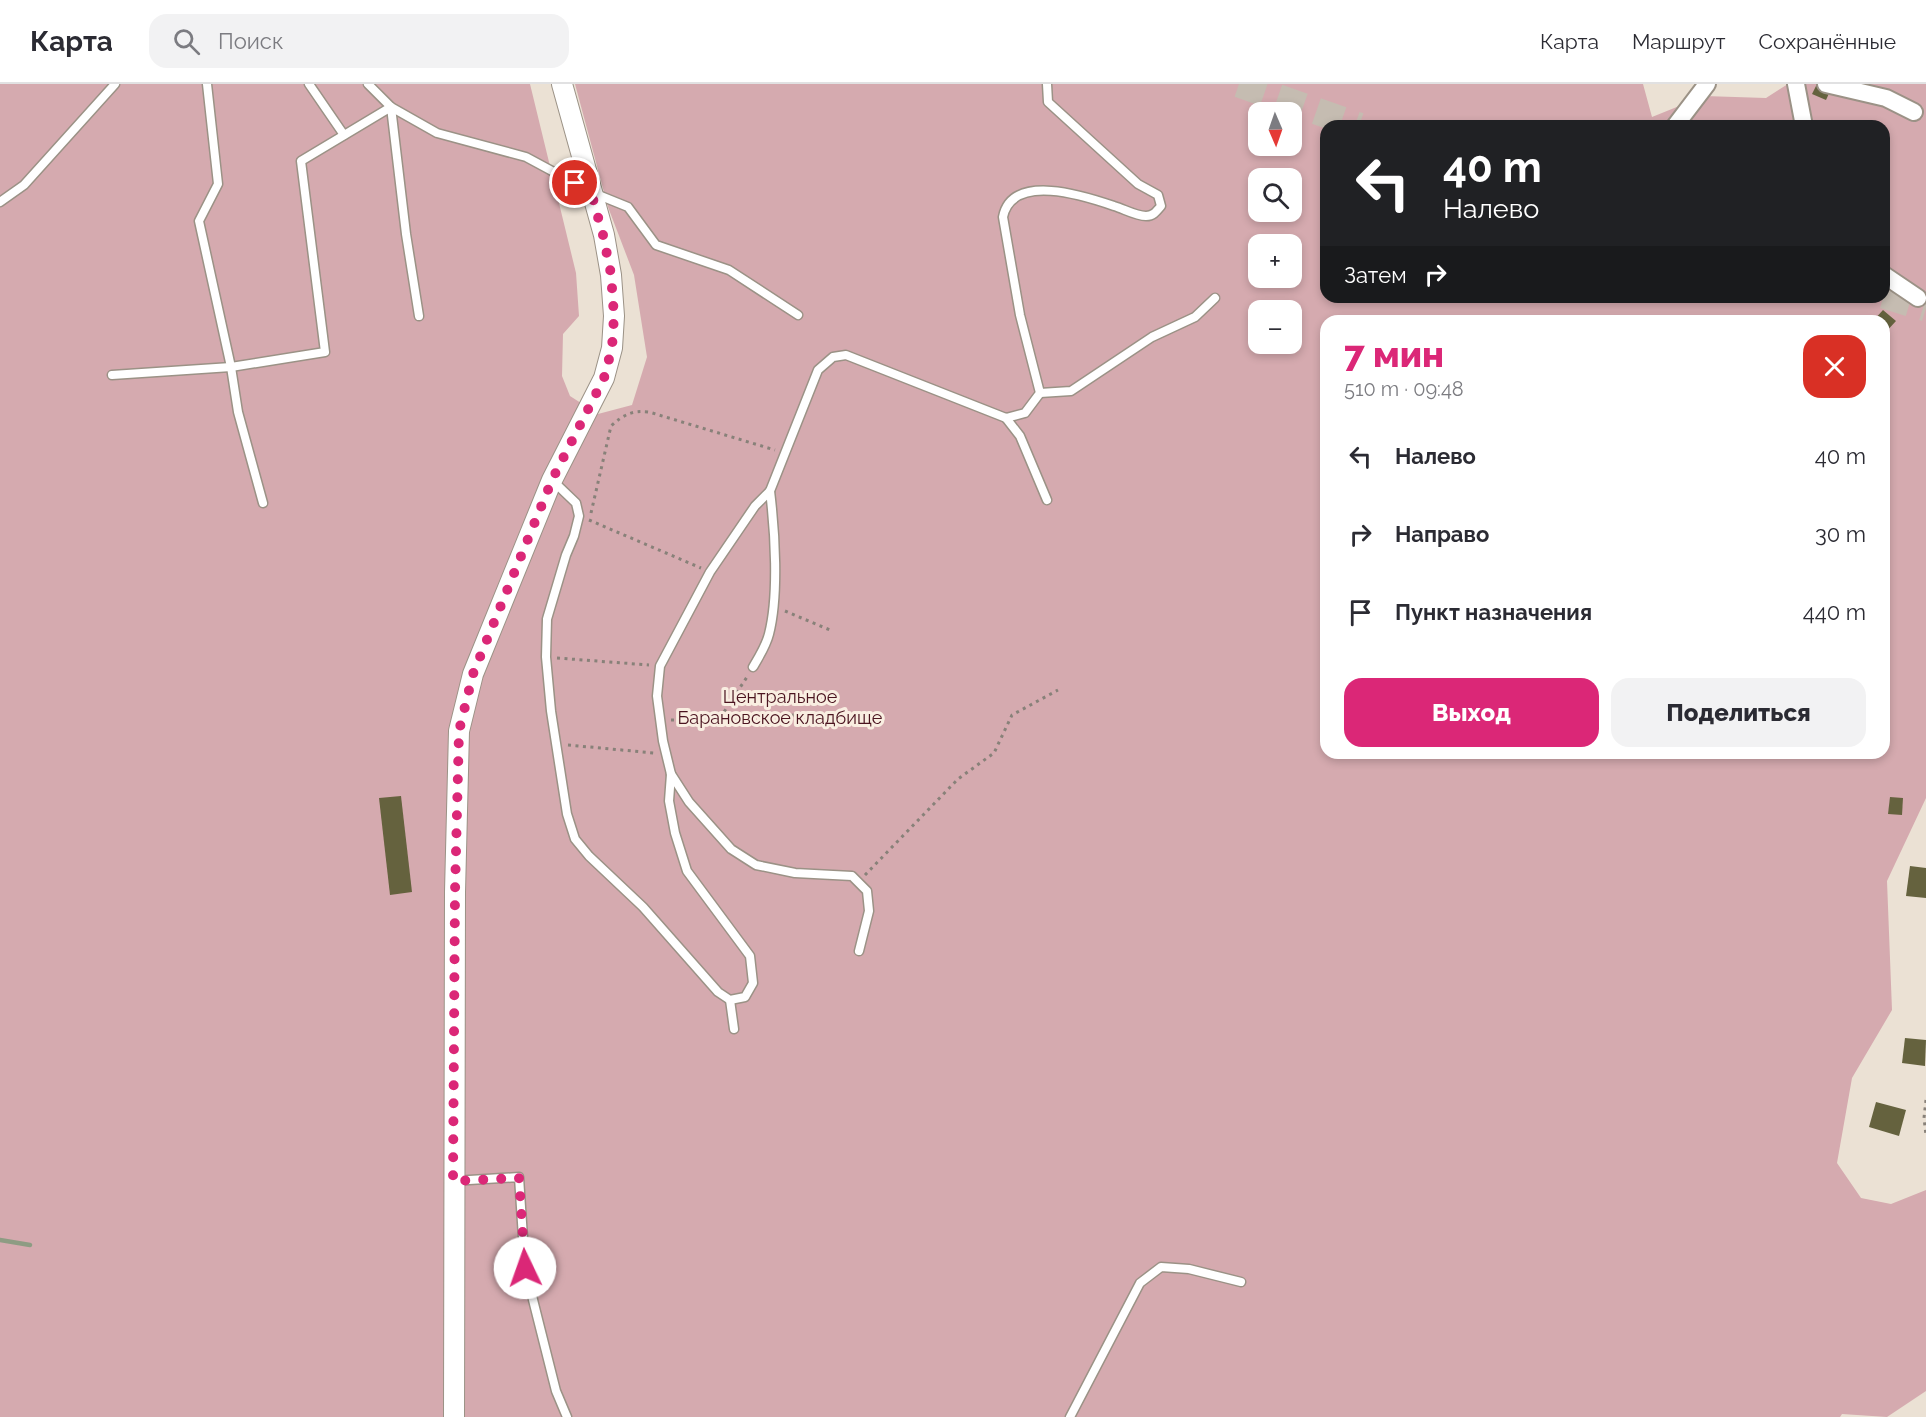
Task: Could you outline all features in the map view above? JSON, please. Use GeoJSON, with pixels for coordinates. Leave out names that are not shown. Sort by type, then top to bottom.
{"type":"FeatureCollection","features":[{"type":"Feature","properties":{"kind":"street"},"geometry":{"type":"LineString","coordinates":[[454,1417],[455,892],[459,731],[473,674],[552,480],[604,378],[612,348],[614,316],[611,274],[603,235],[562,84]]}},
{"type":"Feature","properties":{"kind":"street"},"geometry":{"type":"LineString","coordinates":[[1680,120],[1707,84]]}},
{"type":"Feature","properties":{"kind":"street"},"geometry":{"type":"LineString","coordinates":[[1796,84],[1803,120]]}},
{"type":"Feature","properties":{"kind":"street"},"geometry":{"type":"LineString","coordinates":[[1826,84],[1886,98],[1914,112]]}},
{"type":"Feature","properties":{"kind":"street"},"geometry":{"type":"LineString","coordinates":[[1890,279],[1918,298]]}},
{"type":"Feature","properties":{"kind":"lane"},"geometry":{"type":"LineString","coordinates":[[0,202],[24,185],[115,84]]}},
{"type":"Feature","properties":{"kind":"lane"},"geometry":{"type":"LineString","coordinates":[[207,84],[218,184],[199,221],[231,367],[238,412],[263,503]]}},
{"type":"Feature","properties":{"kind":"lane"},"geometry":{"type":"LineString","coordinates":[[309,84],[344,135]]}},
{"type":"Feature","properties":{"kind":"lane"},"geometry":{"type":"LineString","coordinates":[[368,84],[391,107],[438,133],[526,157],[591,192],[628,207],[656,245],[729,270],[798,315]]}},
{"type":"Feature","properties":{"kind":"lane"},"geometry":{"type":"LineString","coordinates":[[1040,393],[1020,315],[1002,217],[1005,208],[1017,195],[1033,191],[1061,191],[1144,216],[1155,214],[1161,207],[1158,195],[1138,184],[1048,102],[1047,84]]}},
{"type":"Feature","properties":{"kind":"lane"},"geometry":{"type":"LineString","coordinates":[[112,375],[231,367],[325,352],[301,161],[391,107]]}},
{"type":"Feature","properties":{"kind":"lane"},"geometry":{"type":"LineString","coordinates":[[391,107],[406,234],[419,316]]}},
{"type":"Feature","properties":{"kind":"lane"},"geometry":{"type":"LineString","coordinates":[[1006,418],[1025,413],[1040,393],[1071,391],[1152,337],[1195,317],[1215,298]]}},
{"type":"Feature","properties":{"kind":"lane"},"geometry":{"type":"LineString","coordinates":[[859,951],[869,911],[867,891],[852,876],[795,873],[756,865],[731,849],[688,802],[671,774],[665,754],[657,696],[660,666],[710,572],[755,506],[770,491],[818,370],[833,357],[846,355],[1006,418],[1020,436],[1047,500]]}},
{"type":"Feature","properties":{"kind":"lane"},"geometry":{"type":"LineString","coordinates":[[552,480],[576,503],[579,516],[547,619],[546,657],[567,814],[575,839],[589,856],[643,907],[718,992],[730,1000],[745,997],[753,982],[750,956],[687,871],[675,833],[669,801],[671,774]]}},
{"type":"Feature","properties":{"kind":"lane"},"geometry":{"type":"LineString","coordinates":[[753,667],[762,654],[769,636],[774,606],[774,532],[770,491]]}},
{"type":"Feature","properties":{"kind":"lane"},"geometry":{"type":"LineString","coordinates":[[730,1000],[734,1029]]}},
{"type":"Feature","properties":{"kind":"lane"},"geometry":{"type":"LineString","coordinates":[[453,1181],[519,1178],[525,1268],[555,1391],[567,1417]]}},
{"type":"Feature","properties":{"kind":"lane"},"geometry":{"type":"LineString","coordinates":[[1070,1417],[1140,1283],[1161,1267],[1189,1269],[1241,1282]]}},
{"type":"Feature","properties":{"kind":"path"},"geometry":{"type":"LineString","coordinates":[[589,520],[611,426],[620,417],[635,411],[649,412],[787,453]]}},
{"type":"Feature","properties":{"kind":"path"},"geometry":{"type":"LineString","coordinates":[[579,516],[710,572]]}},
{"type":"Feature","properties":{"kind":"path"},"geometry":{"type":"LineString","coordinates":[[774,606],[830,630]]}},
{"type":"Feature","properties":{"kind":"path"},"geometry":{"type":"LineString","coordinates":[[546,657],[660,666]]}},
{"type":"Feature","properties":{"kind":"path"},"geometry":{"type":"LineString","coordinates":[[720,718],[753,667]]}},
{"type":"Feature","properties":{"kind":"path"},"geometry":{"type":"LineString","coordinates":[[858,882],[958,779],[994,753],[1012,715],[1058,690]]}},
{"type":"Feature","properties":{"kind":"path"},"geometry":{"type":"LineString","coordinates":[[661,721],[822,714]]}},
{"type":"Feature","properties":{"kind":"path"},"geometry":{"type":"LineString","coordinates":[[556,744],[665,754]]}},
{"type":"Feature","properties":{"kind":"path"},"geometry":{"type":"LineString","coordinates":[[1926,1100],[1924,1118],[1926,1136]]}},
{"type":"Feature","properties":{"kind":"green space","name":"Центральное Барановское кладбище"},"geometry":{"type":"Polygon","coordinates":[[[0,84],[530,84],[576,273],[579,316],[563,334],[562,376],[570,396],[598,414],[632,405],[647,357],[634,275],[608,207],[575,84],[1643,84],[1652,117],[1704,96],[1766,98],[1788,84],[1926,84],[1926,798],[1887,881],[1892,1010],[1852,1078],[1837,1163],[1861,1198],[1891,1204],[1926,1190],[1926,1391],[1887,1417],[1842,1414],[1840,1417],[0,1417],[0,84]]]}},
{"type":"Feature","properties":{"kind":"building"},"geometry":{"type":"Polygon","coordinates":[[[1817,84],[1831,89],[1826,100],[1812,94],[1817,84]]]}},
{"type":"Feature","properties":{"kind":"building"},"geometry":{"type":"Polygon","coordinates":[[[1883,310],[1889,315],[1878,315],[1883,310]]]}},
{"type":"Feature","properties":{"kind":"building"},"geometry":{"type":"Polygon","coordinates":[[[1890,316],[1896,321],[1890,328],[1890,316]]]}},
{"type":"Feature","properties":{"kind":"building"},"geometry":{"type":"Polygon","coordinates":[[[401,796],[412,892],[390,895],[379,798],[401,796]]]}},
{"type":"Feature","properties":{"kind":"building"},"geometry":{"type":"Polygon","coordinates":[[[1890,797],[1903,798],[1902,815],[1888,814],[1890,797]]]}},
{"type":"Feature","properties":{"kind":"building"},"geometry":{"type":"Polygon","coordinates":[[[1910,866],[1926,868],[1926,898],[1906,896],[1910,866]]]}},
{"type":"Feature","properties":{"kind":"building"},"geometry":{"type":"Polygon","coordinates":[[[1905,1038],[1926,1040],[1925,1066],[1902,1063],[1905,1038]]]}},
{"type":"Feature","properties":{"kind":"building"},"geometry":{"type":"Polygon","coordinates":[[[1876,1102],[1906,1110],[1899,1136],[1869,1127],[1876,1102]]]}},
{"type":"Feature","properties":{"kind":"waterway"},"geometry":{"type":"LineString","coordinates":[[0,1240],[30,1245]]}},
{"type":"Feature","properties":{"kind":"tunnel"},"geometry":{"type":"LineString","coordinates":[[1239,84],[1342,120]]}},
{"type":"Feature","properties":{"kind":"tunnel"},"geometry":{"type":"LineString","coordinates":[[1890,297],[1926,308]]}},
{"type":"Feature","properties":{"kind":"route"},"geometry":{"type":"LineString","coordinates":[[525,1268],[519,1178],[453,1181],[455,892],[459,731],[473,674],[504,603],[552,480],[604,378],[612,348],[614,316],[611,274],[603,235],[591,192],[575,183]]}}]}
